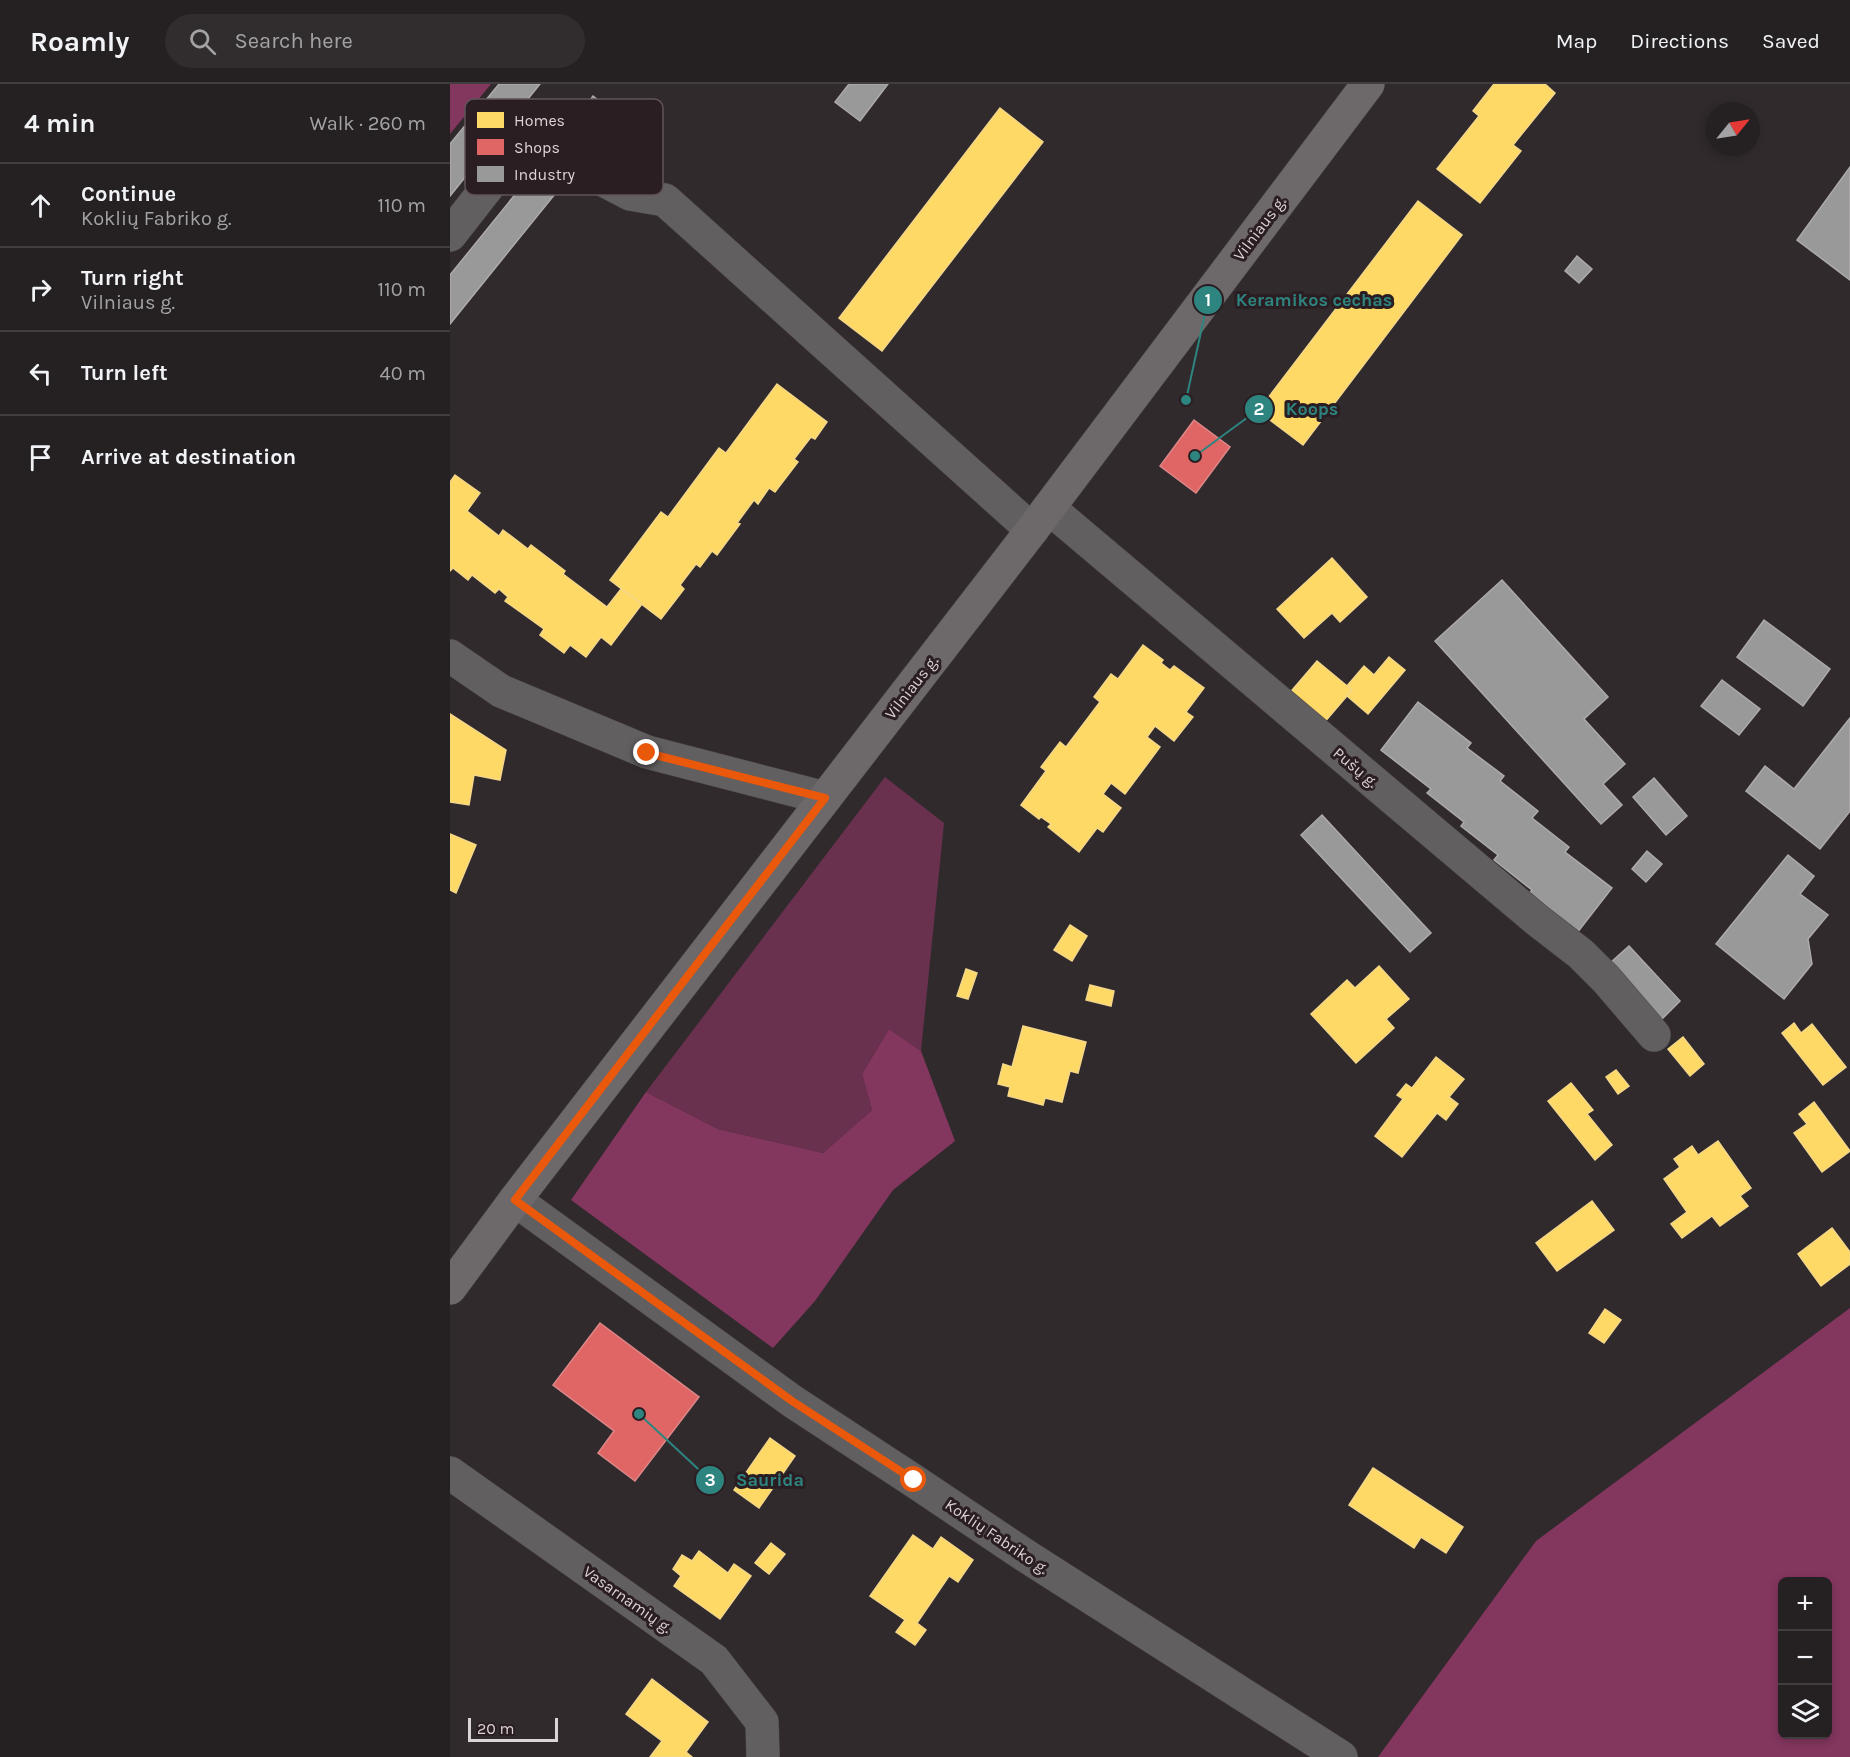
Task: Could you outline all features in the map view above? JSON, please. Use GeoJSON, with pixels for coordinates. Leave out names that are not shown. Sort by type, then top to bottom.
{"type":"FeatureCollection","features":[{"type":"Feature","properties":{"kind":"main road","name":"Vilniaus g."},"geometry":{"type":"LineString","coordinates":[[450,1288],[515,1200],[1040,519],[1368,84]]}},
{"type":"Feature","properties":{"kind":"street","name":"Pušų g."},"geometry":{"type":"LineString","coordinates":[[450,235],[481,195]]}},
{"type":"Feature","properties":{"kind":"street","name":"Pušų g."},"geometry":{"type":"LineString","coordinates":[[636,195],[665,200],[1040,519],[1581,954],[1606,979],[1654,1035]]}},
{"type":"Feature","properties":{"kind":"street"},"geometry":{"type":"LineString","coordinates":[[450,656],[501,691],[647,753],[825,798]]}},
{"type":"Feature","properties":{"kind":"street","name":"Koklių Fabriko g."},"geometry":{"type":"LineString","coordinates":[[515,1200],[792,1401],[1026,1556],[1341,1757]]}},
{"type":"Feature","properties":{"kind":"street","name":"Vasarnamių g."},"geometry":{"type":"LineString","coordinates":[[450,1473],[714,1660],[762,1722],[763,1757]]}},
{"type":"Feature","properties":{"kind":"shaded area"},"geometry":{"type":"Polygon","coordinates":[[[450,84],[491,84],[479,99],[465,99],[465,116],[450,134],[450,84]]]}},
{"type":"Feature","properties":{"kind":"shaded area"},"geometry":{"type":"Polygon","coordinates":[[[885,777],[944,823],[921,1051],[889,1029],[862,1074],[872,1110],[823,1153],[718,1129],[646,1092],[885,777]]]}},
{"type":"Feature","properties":{"kind":"shaded area"},"geometry":{"type":"Polygon","coordinates":[[[889,1029],[921,1051],[955,1141],[893,1190],[815,1301],[773,1348],[571,1200],[646,1092],[718,1129],[823,1153],[872,1110],[862,1074],[889,1029]]]}},
{"type":"Feature","properties":{"kind":"shaded area"},"geometry":{"type":"Polygon","coordinates":[[[1850,1308],[1850,1757],[1378,1757],[1536,1541],[1850,1308]]]}},
{"type":"Feature","properties":{"kind":"building: Homes"},"geometry":{"type":"Polygon","coordinates":[[[1494,84],[1545,84],[1555,93],[1513,145],[1521,151],[1480,203],[1437,169],[1479,116],[1473,111],[1494,84]]]}},
{"type":"Feature","properties":{"kind":"building: Homes"},"geometry":{"type":"Polygon","coordinates":[[[1000,108],[1043,142],[882,351],[839,318],[1000,108]]]}},
{"type":"Feature","properties":{"kind":"building: Homes"},"geometry":{"type":"Polygon","coordinates":[[[1418,201],[1462,235],[1303,445],[1258,411],[1418,201]]]}},
{"type":"Feature","properties":{"kind":"building: Homes"},"geometry":{"type":"Polygon","coordinates":[[[777,384],[827,422],[815,439],[811,437],[794,459],[798,462],[775,492],[769,488],[758,504],[754,500],[717,555],[712,551],[700,567],[696,564],[680,585],[684,589],[661,619],[610,580],[661,512],[668,517],[719,448],[726,453],[777,384]]]}},
{"type":"Feature","properties":{"kind":"building: Homes"},"geometry":{"type":"Polygon","coordinates":[[[455,475],[480,493],[467,511],[499,536],[503,530],[528,549],[531,545],[565,571],[563,574],[607,607],[621,589],[642,604],[611,645],[601,637],[586,657],[570,645],[564,653],[540,635],[544,629],[505,601],[508,597],[499,589],[495,593],[472,575],[468,580],[453,568],[450,571],[450,482],[455,475]]]}},
{"type":"Feature","properties":{"kind":"building: Homes"},"geometry":{"type":"Polygon","coordinates":[[[1332,558],[1367,597],[1340,622],[1332,613],[1304,638],[1277,609],[1332,558]]]}},
{"type":"Feature","properties":{"kind":"building: Homes"},"geometry":{"type":"Polygon","coordinates":[[[1143,645],[1163,660],[1161,663],[1170,670],[1174,666],[1204,688],[1186,712],[1193,717],[1174,741],[1155,726],[1147,737],[1160,747],[1125,794],[1111,783],[1103,794],[1121,808],[1103,832],[1097,828],[1079,852],[1048,827],[1051,824],[1041,817],[1039,819],[1021,805],[1046,771],[1041,767],[1060,742],[1066,747],[1100,702],[1094,697],[1111,674],[1118,679],[1143,645]]]}},
{"type":"Feature","properties":{"kind":"building: Homes"},"geometry":{"type":"Polygon","coordinates":[[[1389,657],[1405,670],[1368,714],[1347,696],[1352,690],[1347,686],[1364,666],[1374,675],[1389,657]]]}},
{"type":"Feature","properties":{"kind":"building: Homes"},"geometry":{"type":"Polygon","coordinates":[[[1317,661],[1352,690],[1323,724],[1288,695],[1317,661]]]}},
{"type":"Feature","properties":{"kind":"building: Homes"},"geometry":{"type":"Polygon","coordinates":[[[450,714],[506,750],[500,780],[474,775],[469,805],[450,802],[450,714]]]}},
{"type":"Feature","properties":{"kind":"building: Homes"},"geometry":{"type":"Polygon","coordinates":[[[450,834],[476,845],[456,893],[450,890],[450,834]]]}},
{"type":"Feature","properties":{"kind":"building: Homes"},"geometry":{"type":"Polygon","coordinates":[[[1070,925],[1087,936],[1072,961],[1054,950],[1070,925]]]}},
{"type":"Feature","properties":{"kind":"building: Homes"},"geometry":{"type":"Polygon","coordinates":[[[1379,966],[1409,999],[1386,1019],[1394,1028],[1356,1063],[1311,1014],[1347,980],[1355,988],[1379,966]]]}},
{"type":"Feature","properties":{"kind":"building: Homes"},"geometry":{"type":"Polygon","coordinates":[[[966,969],[977,973],[968,999],[957,996],[966,969]]]}},
{"type":"Feature","properties":{"kind":"building: Homes"},"geometry":{"type":"Polygon","coordinates":[[[1090,985],[1114,991],[1111,1006],[1086,1000],[1090,985]]]}},
{"type":"Feature","properties":{"kind":"building: Homes"},"geometry":{"type":"Polygon","coordinates":[[[1794,1023],[1801,1033],[1812,1024],[1846,1067],[1823,1085],[1782,1033],[1794,1023]]]}},
{"type":"Feature","properties":{"kind":"building: Homes"},"geometry":{"type":"Polygon","coordinates":[[[1023,1026],[1086,1042],[1078,1073],[1070,1071],[1062,1102],[1045,1098],[1043,1105],[1008,1096],[1010,1087],[998,1084],[1003,1064],[1012,1067],[1023,1026]]]}},
{"type":"Feature","properties":{"kind":"building: Homes"},"geometry":{"type":"Polygon","coordinates":[[[1683,1037],[1704,1064],[1690,1076],[1668,1049],[1683,1037]]]}},
{"type":"Feature","properties":{"kind":"building: Homes"},"geometry":{"type":"Polygon","coordinates":[[[1436,1057],[1464,1079],[1449,1097],[1458,1104],[1446,1120],[1437,1113],[1402,1157],[1375,1136],[1403,1099],[1397,1095],[1406,1084],[1412,1088],[1436,1057]]]}},
{"type":"Feature","properties":{"kind":"building: Homes"},"geometry":{"type":"Polygon","coordinates":[[[1616,1070],[1629,1086],[1618,1094],[1606,1077],[1616,1070]]]}},
{"type":"Feature","properties":{"kind":"building: Homes"},"geometry":{"type":"Polygon","coordinates":[[[1571,1083],[1593,1110],[1587,1114],[1612,1145],[1595,1160],[1548,1101],[1571,1083]]]}},
{"type":"Feature","properties":{"kind":"building: Homes"},"geometry":{"type":"Polygon","coordinates":[[[1814,1102],[1850,1151],[1822,1172],[1794,1133],[1807,1124],[1799,1114],[1814,1102]]]}},
{"type":"Feature","properties":{"kind":"building: Homes"},"geometry":{"type":"Polygon","coordinates":[[[1718,1141],[1751,1188],[1740,1196],[1748,1206],[1720,1226],[1712,1216],[1682,1238],[1671,1224],[1687,1212],[1664,1179],[1680,1167],[1674,1159],[1692,1146],[1698,1155],[1718,1141]]]}},
{"type":"Feature","properties":{"kind":"building: Homes"},"geometry":{"type":"Polygon","coordinates":[[[1592,1201],[1614,1230],[1557,1271],[1536,1243],[1592,1201]]]}},
{"type":"Feature","properties":{"kind":"building: Homes"},"geometry":{"type":"Polygon","coordinates":[[[1832,1228],[1850,1252],[1850,1264],[1821,1286],[1798,1254],[1832,1228]]]}},
{"type":"Feature","properties":{"kind":"building: Homes"},"geometry":{"type":"Polygon","coordinates":[[[1605,1309],[1621,1320],[1604,1343],[1589,1333],[1605,1309]]]}},
{"type":"Feature","properties":{"kind":"building: Homes"},"geometry":{"type":"Polygon","coordinates":[[[770,1438],[795,1456],[759,1508],[734,1490],[770,1438]]]}},
{"type":"Feature","properties":{"kind":"building: Homes"},"geometry":{"type":"Polygon","coordinates":[[[1373,1468],[1463,1527],[1446,1553],[1421,1537],[1414,1548],[1349,1505],[1373,1468]]]}},
{"type":"Feature","properties":{"kind":"building: Homes"},"geometry":{"type":"Polygon","coordinates":[[[913,1535],[933,1549],[941,1537],[973,1560],[958,1582],[949,1576],[917,1623],[926,1630],[915,1645],[896,1632],[905,1620],[870,1596],[913,1535]]]}},
{"type":"Feature","properties":{"kind":"building: Homes"},"geometry":{"type":"Polygon","coordinates":[[[771,1543],[785,1554],[769,1574],[755,1563],[771,1543]]]}},
{"type":"Feature","properties":{"kind":"building: Homes"},"geometry":{"type":"Polygon","coordinates":[[[699,1551],[728,1573],[734,1564],[751,1576],[720,1619],[674,1586],[681,1576],[673,1569],[682,1555],[692,1561],[699,1551]]]}},
{"type":"Feature","properties":{"kind":"building: Homes"},"geometry":{"type":"Polygon","coordinates":[[[652,1679],[708,1722],[686,1752],[692,1757],[650,1757],[662,1741],[626,1714],[652,1679]]]}},
{"type":"Feature","properties":{"kind":"building: Shops"},"geometry":{"type":"Polygon","coordinates":[[[1194,420],[1230,447],[1196,493],[1160,466],[1194,420]]]}},
{"type":"Feature","properties":{"kind":"building: Shops"},"geometry":{"type":"Polygon","coordinates":[[[600,1323],[699,1397],[635,1481],[598,1453],[614,1431],[553,1385],[600,1323]]]}},
{"type":"Feature","properties":{"kind":"building: Industry"},"geometry":{"type":"Polygon","coordinates":[[[499,84],[540,84],[528,99],[487,99],[499,84]]]}},
{"type":"Feature","properties":{"kind":"building: Industry"},"geometry":{"type":"Polygon","coordinates":[[[849,84],[888,84],[860,121],[835,102],[849,84]]]}},
{"type":"Feature","properties":{"kind":"building: Industry"},"geometry":{"type":"Polygon","coordinates":[[[465,126],[465,177],[450,196],[450,144],[465,126]]]}},
{"type":"Feature","properties":{"kind":"building: Industry"},"geometry":{"type":"Polygon","coordinates":[[[1850,167],[1850,280],[1797,240],[1850,167]]]}},
{"type":"Feature","properties":{"kind":"building: Industry"},"geometry":{"type":"Polygon","coordinates":[[[515,195],[554,195],[450,324],[450,275],[515,195]]]}},
{"type":"Feature","properties":{"kind":"building: Industry"},"geometry":{"type":"Polygon","coordinates":[[[1577,256],[1592,269],[1579,283],[1565,271],[1577,256]]]}},
{"type":"Feature","properties":{"kind":"building: Industry"},"geometry":{"type":"Polygon","coordinates":[[[1502,580],[1608,697],[1584,719],[1625,764],[1603,784],[1622,805],[1601,824],[1435,641],[1502,580]]]}},
{"type":"Feature","properties":{"kind":"building: Industry"},"geometry":{"type":"Polygon","coordinates":[[[1764,620],[1830,669],[1803,706],[1737,657],[1764,620]]]}},
{"type":"Feature","properties":{"kind":"building: Industry"},"geometry":{"type":"Polygon","coordinates":[[[1722,680],[1760,709],[1739,735],[1701,706],[1722,680]]]}},
{"type":"Feature","properties":{"kind":"building: Industry"},"geometry":{"type":"Polygon","coordinates":[[[1418,702],[1471,743],[1467,748],[1504,776],[1500,781],[1538,811],[1532,818],[1569,847],[1565,852],[1612,888],[1577,933],[1528,895],[1532,890],[1494,860],[1498,855],[1461,826],[1464,822],[1427,793],[1431,789],[1381,750],[1418,702]]]}},
{"type":"Feature","properties":{"kind":"building: Industry"},"geometry":{"type":"Polygon","coordinates":[[[1850,718],[1850,811],[1820,849],[1746,791],[1765,766],[1794,789],[1850,718]]]}},
{"type":"Feature","properties":{"kind":"building: Industry"},"geometry":{"type":"Polygon","coordinates":[[[1654,778],[1687,816],[1666,835],[1633,797],[1654,778]]]}},
{"type":"Feature","properties":{"kind":"building: Industry"},"geometry":{"type":"Polygon","coordinates":[[[1322,815],[1431,933],[1410,952],[1301,835],[1322,815]]]}},
{"type":"Feature","properties":{"kind":"building: Industry"},"geometry":{"type":"Polygon","coordinates":[[[1647,851],[1662,864],[1646,882],[1632,869],[1647,851]]]}},
{"type":"Feature","properties":{"kind":"building: Industry"},"geometry":{"type":"Polygon","coordinates":[[[1788,855],[1814,876],[1800,894],[1828,915],[1808,939],[1812,964],[1784,999],[1716,944],[1788,855]]]}},
{"type":"Feature","properties":{"kind":"building: Industry"},"geometry":{"type":"Polygon","coordinates":[[[1629,946],[1680,1001],[1662,1019],[1610,963],[1629,946]]]}},
{"type":"Feature","properties":{"kind":"place","name":"Keramikos cechas"},"geometry":{"type":"Point","coordinates":[1186,400]}},
{"type":"Feature","properties":{"kind":"place","name":"Koops"},"geometry":{"type":"Point","coordinates":[1195,456]}},
{"type":"Feature","properties":{"kind":"place","name":"Saurida"},"geometry":{"type":"Point","coordinates":[639,1414]}},
{"type":"Feature","properties":{"kind":"route"},"geometry":{"type":"LineString","coordinates":[[647,753],[825,798],[515,1200],[792,1401],[914,1480]]}}]}
